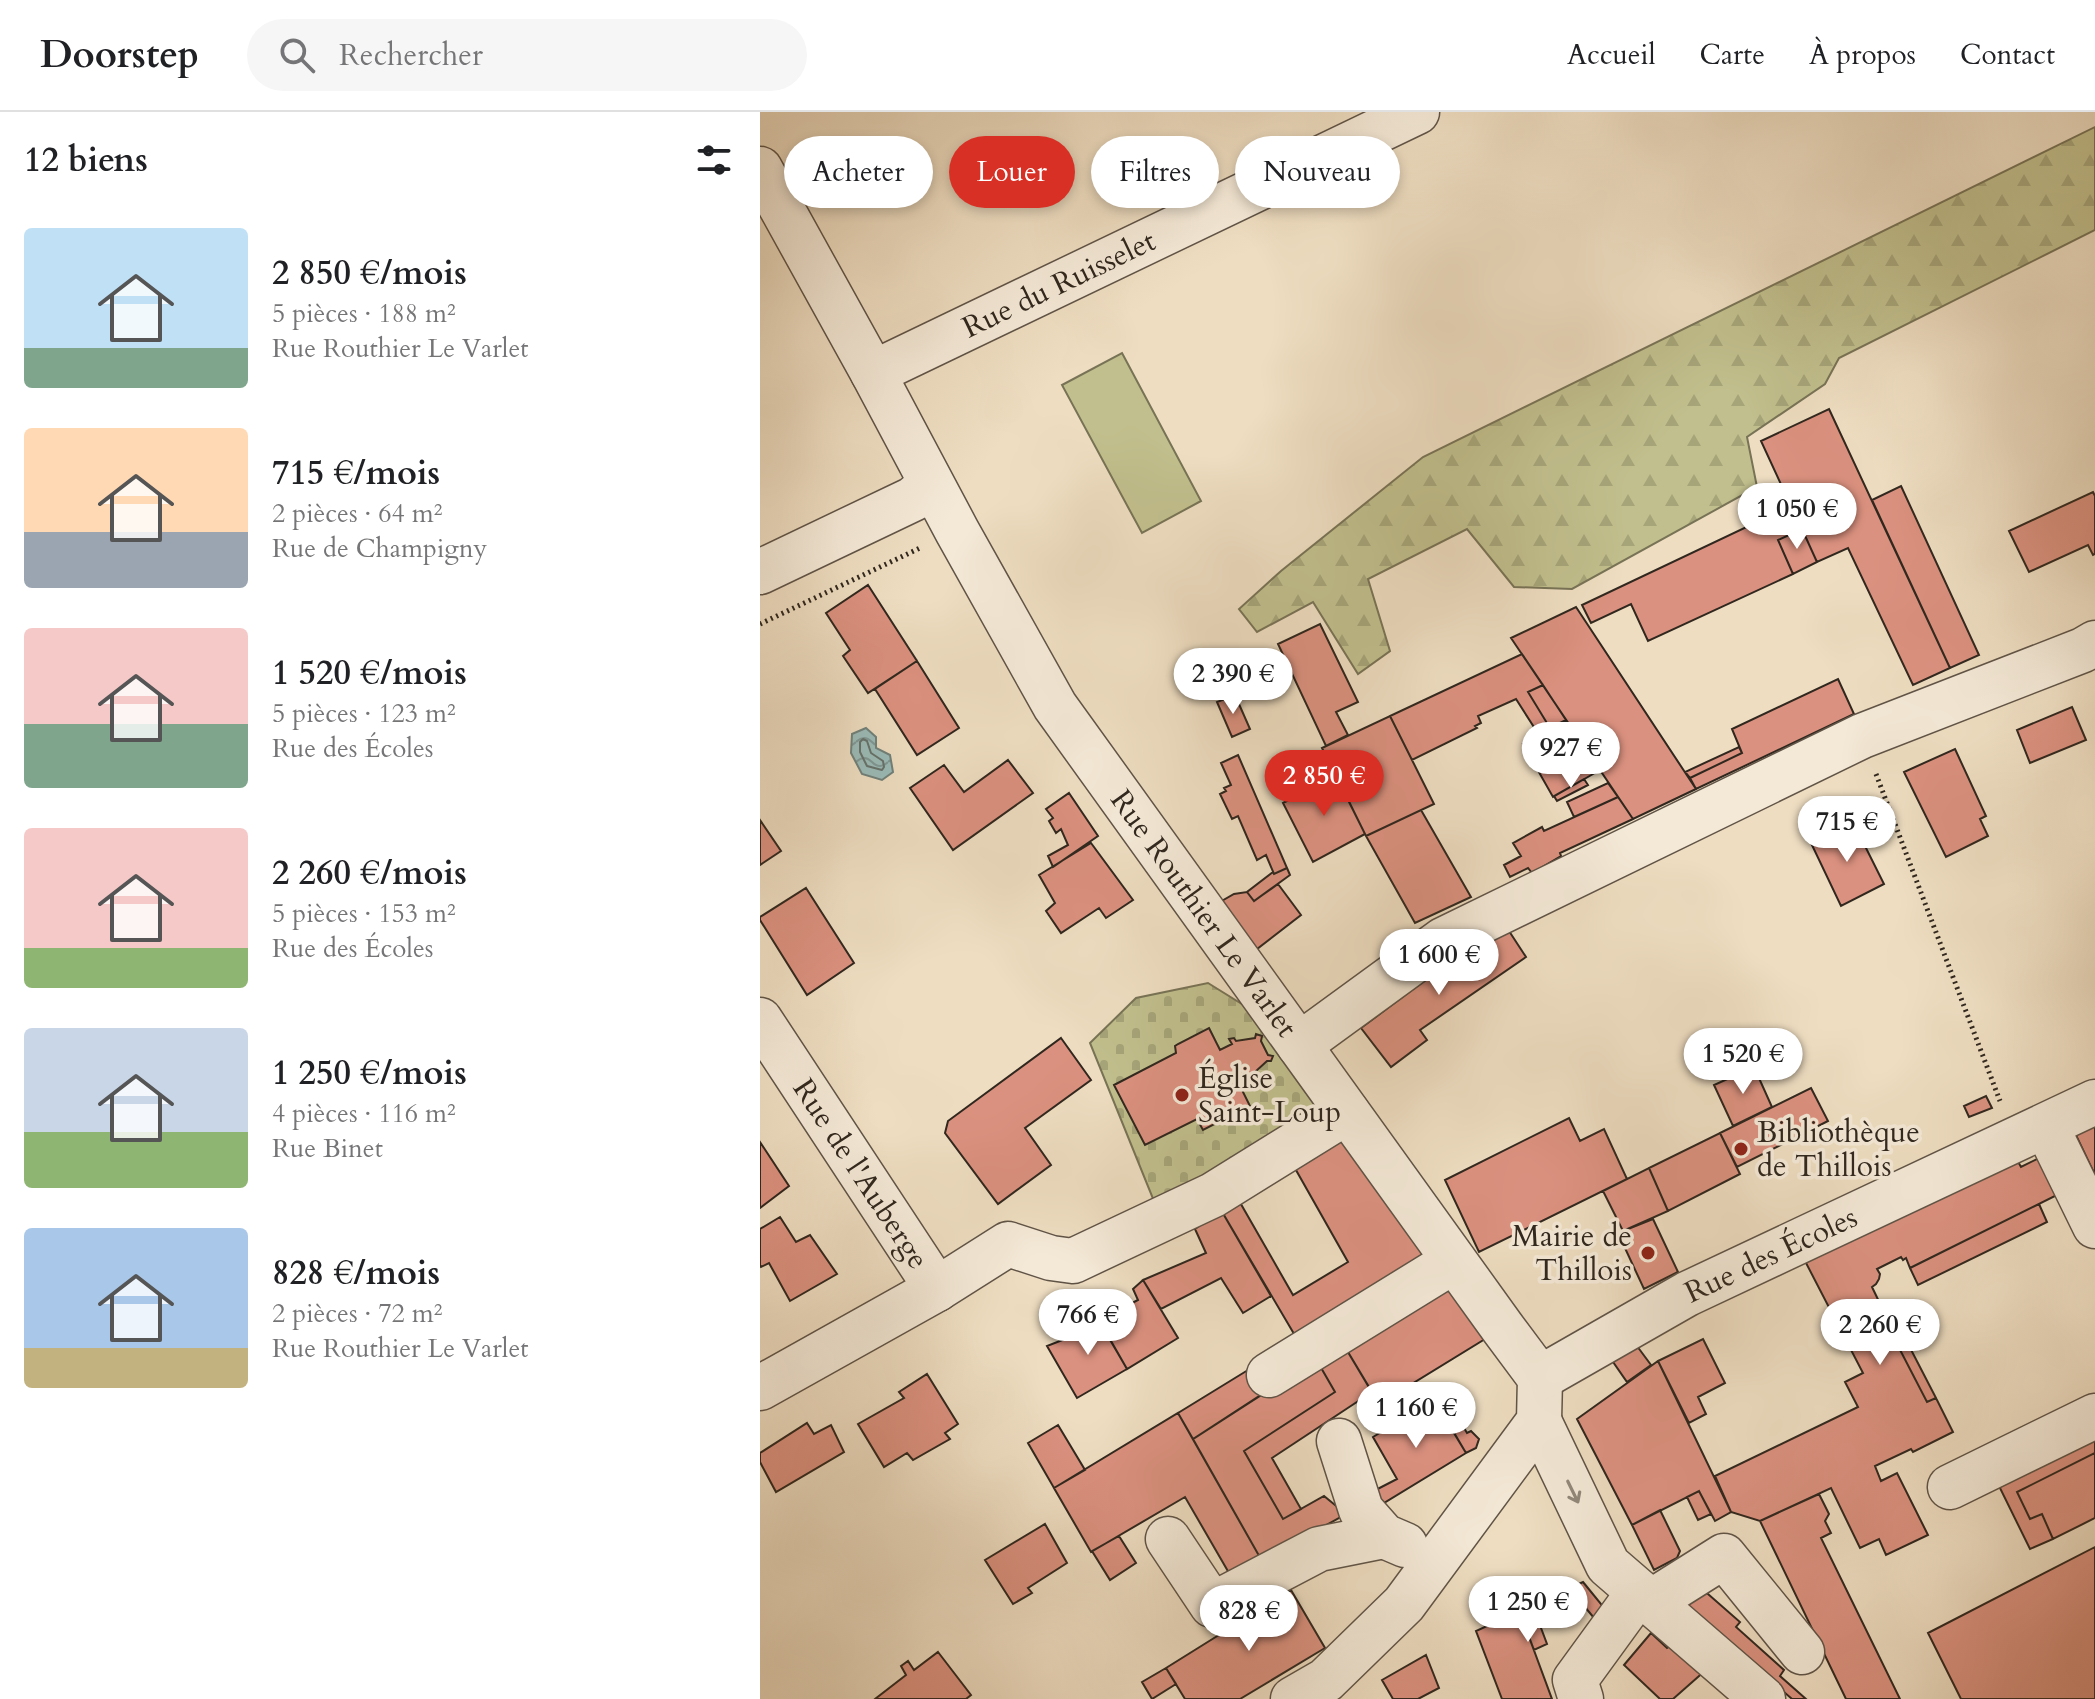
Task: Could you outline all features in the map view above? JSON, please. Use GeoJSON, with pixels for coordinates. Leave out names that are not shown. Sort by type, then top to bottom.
{"type":"FeatureCollection","features":[{"type":"Feature","properties":{"kind":"street","name":"Rue du Ruisselet"},"geometry":{"type":"LineString","coordinates":[[873,373],[1417,112]]}},
{"type":"Feature","properties":{"kind":"street","name":"Rue Routhier Le Varlet"},"geometry":{"type":"LineString","coordinates":[[760,169],[1055,706],[1540,1378]]}},
{"type":"Feature","properties":{"kind":"street"},"geometry":{"type":"LineString","coordinates":[[760,572],[913,499],[931,484]]}},
{"type":"Feature","properties":{"kind":"street"},"geometry":{"type":"LineString","coordinates":[[1299,1045],[1443,940],[1862,736],[2095,643]]}},
{"type":"Feature","properties":{"kind":"street","name":"Rue de l'Auberge"},"geometry":{"type":"LineString","coordinates":[[760,1020],[937,1289]]}},
{"type":"Feature","properties":{"kind":"street"},"geometry":{"type":"LineString","coordinates":[[760,1388],[937,1289],[1008,1244],[1051,1258],[1073,1261],[1213,1195],[1347,1112]]}},
{"type":"Feature","properties":{"kind":"street"},"geometry":{"type":"LineString","coordinates":[[2057,1120],[2095,1226]]}},
{"type":"Feature","properties":{"kind":"street","name":"Rue des Écoles"},"geometry":{"type":"LineString","coordinates":[[1540,1378],[1687,1294],[2057,1120]]}},
{"type":"Feature","properties":{"kind":"street"},"geometry":{"type":"LineString","coordinates":[[1269,1375],[1454,1261]]}},
{"type":"Feature","properties":{"kind":"street"},"geometry":{"type":"LineString","coordinates":[[1540,1378],[1539,1421],[1608,1565],[1763,1699]]}},
{"type":"Feature","properties":{"kind":"street"},"geometry":{"type":"LineString","coordinates":[[1950,1487],[2095,1416]]}},
{"type":"Feature","properties":{"kind":"street"},"geometry":{"type":"LineString","coordinates":[[1293,1699],[1326,1680],[1404,1604],[1539,1421]]}},
{"type":"Feature","properties":{"kind":"street"},"geometry":{"type":"LineString","coordinates":[[1339,1441],[1361,1510],[1384,1536],[1436,1560]]}},
{"type":"Feature","properties":{"kind":"street"},"geometry":{"type":"LineString","coordinates":[[1168,1539],[1212,1605],[1319,1549],[1384,1536]]}},
{"type":"Feature","properties":{"kind":"street"},"geometry":{"type":"LineString","coordinates":[[1581,1699],[1575,1680],[1645,1597],[1724,1556],[1802,1652]]}},
{"type":"Feature","properties":{"kind":"path"},"geometry":{"type":"LineString","coordinates":[[760,624],[957,531]]}},
{"type":"Feature","properties":{"kind":"path"},"geometry":{"type":"LineString","coordinates":[[1862,736],[2057,1120]]}},
{"type":"Feature","properties":{"kind":"green space"},"geometry":{"type":"Polygon","coordinates":[[[2095,127],[2095,230],[1839,358],[1825,384],[1747,437],[1757,487],[1572,589],[1514,587],[1467,529],[1368,579],[1390,651],[1358,674],[1313,602],[1257,632],[1239,609],[1281,571],[1423,457],[2095,127]]]}},
{"type":"Feature","properties":{"kind":"green space"},"geometry":{"type":"Polygon","coordinates":[[[1122,353],[1201,501],[1142,533],[1062,385],[1122,353]]]}},
{"type":"Feature","properties":{"kind":"green space"},"geometry":{"type":"Polygon","coordinates":[[[1208,983],[1253,1011],[1325,1117],[1160,1216],[1090,1043],[1136,998],[1208,983]]]}},
{"type":"Feature","properties":{"kind":"water"},"geometry":{"type":"Polygon","coordinates":[[[866,728],[876,737],[876,748],[890,755],[893,772],[882,780],[862,774],[851,753],[852,734],[866,728]]]}},
{"type":"Feature","properties":{"kind":"building"},"geometry":{"type":"Polygon","coordinates":[[[1829,409],[1950,668],[1913,685],[1848,548],[1817,562],[1802,529],[1778,540],[1793,574],[1648,641],[1631,604],[1591,623],[1582,605],[1791,506],[1761,441],[1829,409]]]}},
{"type":"Feature","properties":{"kind":"building"},"geometry":{"type":"Polygon","coordinates":[[[1901,486],[1979,655],[1950,668],[1872,500],[1901,486]]]}},
{"type":"Feature","properties":{"kind":"building"},"geometry":{"type":"Polygon","coordinates":[[[2093,492],[2095,554],[2088,545],[2029,572],[2009,531],[2093,492]]]}},
{"type":"Feature","properties":{"kind":"building"},"geometry":{"type":"Polygon","coordinates":[[[1802,529],[1817,562],[1793,574],[1778,540],[1802,529]]]}},
{"type":"Feature","properties":{"kind":"building"},"geometry":{"type":"Polygon","coordinates":[[[868,585],[917,661],[868,693],[843,656],[850,650],[826,613],[868,585]]]}},
{"type":"Feature","properties":{"kind":"building"},"geometry":{"type":"Polygon","coordinates":[[[1576,607],[1696,789],[1633,819],[1511,638],[1576,607]]]}},
{"type":"Feature","properties":{"kind":"building"},"geometry":{"type":"Polygon","coordinates":[[[1320,624],[1358,702],[1336,712],[1348,735],[1326,746],[1278,644],[1320,624]]]}},
{"type":"Feature","properties":{"kind":"building"},"geometry":{"type":"Polygon","coordinates":[[[1522,654],[1543,685],[1528,692],[1550,728],[1566,720],[1600,770],[1553,797],[1523,744],[1539,735],[1516,699],[1478,716],[1481,723],[1475,726],[1477,728],[1412,760],[1390,716],[1522,654]]]}},
{"type":"Feature","properties":{"kind":"building"},"geometry":{"type":"Polygon","coordinates":[[[917,661],[959,728],[917,755],[875,689],[917,661]]]}},
{"type":"Feature","properties":{"kind":"building"},"geometry":{"type":"Polygon","coordinates":[[[1838,679],[1854,714],[1696,789],[1690,778],[1742,753],[1732,729],[1838,679]]]}},
{"type":"Feature","properties":{"kind":"building"},"geometry":{"type":"Polygon","coordinates":[[[1543,685],[1566,720],[1550,728],[1528,692],[1543,685]]]}},
{"type":"Feature","properties":{"kind":"building"},"geometry":{"type":"Polygon","coordinates":[[[1235,695],[1250,729],[1232,737],[1217,702],[1235,695]]]}},
{"type":"Feature","properties":{"kind":"building"},"geometry":{"type":"Polygon","coordinates":[[[2072,707],[2086,740],[2030,763],[2017,730],[2072,707]]]}},
{"type":"Feature","properties":{"kind":"building"},"geometry":{"type":"Polygon","coordinates":[[[1390,716],[1434,804],[1366,836],[1322,748],[1390,716]]]}},
{"type":"Feature","properties":{"kind":"building"},"geometry":{"type":"Polygon","coordinates":[[[1739,747],[1742,753],[1690,778],[1685,772],[1739,747]]]}},
{"type":"Feature","properties":{"kind":"building"},"geometry":{"type":"Polygon","coordinates":[[[1955,749],[1986,816],[1980,819],[1988,836],[1946,857],[1904,772],[1955,749]]]}},
{"type":"Feature","properties":{"kind":"building"},"geometry":{"type":"Polygon","coordinates":[[[1238,755],[1287,868],[1274,874],[1266,855],[1257,860],[1238,816],[1232,819],[1220,794],[1231,785],[1221,763],[1238,755]]]}},
{"type":"Feature","properties":{"kind":"building"},"geometry":{"type":"Polygon","coordinates":[[[1008,760],[1033,793],[953,850],[910,788],[944,765],[964,792],[1008,760]]]}},
{"type":"Feature","properties":{"kind":"building"},"geometry":{"type":"Polygon","coordinates":[[[1336,775],[1365,834],[1313,862],[1283,803],[1336,775]]]}},
{"type":"Feature","properties":{"kind":"building"},"geometry":{"type":"Polygon","coordinates":[[[1584,779],[1588,785],[1557,801],[1554,796],[1584,779]]]}},
{"type":"Feature","properties":{"kind":"building"},"geometry":{"type":"Polygon","coordinates":[[[1608,783],[1618,797],[1574,817],[1567,802],[1608,783]]]}},
{"type":"Feature","properties":{"kind":"building"},"geometry":{"type":"Polygon","coordinates":[[[1069,793],[1098,836],[1053,867],[1048,856],[1068,845],[1061,829],[1056,833],[1049,821],[1053,818],[1046,809],[1069,793]]]}},
{"type":"Feature","properties":{"kind":"building"},"geometry":{"type":"Polygon","coordinates":[[[1618,797],[1633,819],[1560,853],[1561,856],[1532,873],[1528,868],[1510,877],[1504,865],[1521,856],[1513,843],[1542,827],[1544,831],[1618,797]]]}},
{"type":"Feature","properties":{"kind":"building"},"geometry":{"type":"Polygon","coordinates":[[[1421,810],[1471,897],[1415,923],[1366,836],[1421,810]]]}},
{"type":"Feature","properties":{"kind":"building"},"geometry":{"type":"Polygon","coordinates":[[[760,820],[781,851],[760,865],[760,820]]]}},
{"type":"Feature","properties":{"kind":"building"},"geometry":{"type":"Polygon","coordinates":[[[1853,822],[1884,884],[1841,906],[1811,843],[1853,822]]]}},
{"type":"Feature","properties":{"kind":"building"},"geometry":{"type":"Polygon","coordinates":[[[1091,843],[1133,900],[1106,918],[1099,908],[1061,933],[1046,911],[1055,903],[1039,875],[1091,843]]]}},
{"type":"Feature","properties":{"kind":"building"},"geometry":{"type":"Polygon","coordinates":[[[1287,868],[1290,875],[1254,901],[1247,892],[1273,872],[1287,868]]]}},
{"type":"Feature","properties":{"kind":"building"},"geometry":{"type":"Polygon","coordinates":[[[1278,884],[1301,915],[1257,949],[1220,902],[1234,894],[1247,892],[1254,901],[1278,884]]]}},
{"type":"Feature","properties":{"kind":"building"},"geometry":{"type":"Polygon","coordinates":[[[806,888],[854,963],[807,995],[760,920],[760,917],[806,888]]]}},
{"type":"Feature","properties":{"kind":"building"},"geometry":{"type":"Polygon","coordinates":[[[1509,931],[1526,957],[1420,1030],[1427,1040],[1391,1067],[1361,1028],[1436,972],[1509,931]]]}},
{"type":"Feature","properties":{"kind":"building","name":"Église Saint-Loup"},"geometry":{"type":"Polygon","coordinates":[[[1209,1028],[1220,1050],[1232,1044],[1229,1039],[1255,1038],[1256,1034],[1262,1036],[1261,1041],[1268,1055],[1273,1056],[1271,1061],[1255,1072],[1257,1077],[1253,1080],[1251,1075],[1238,1082],[1250,1106],[1203,1130],[1197,1119],[1145,1145],[1114,1085],[1176,1053],[1175,1046],[1209,1028]]]}},
{"type":"Feature","properties":{"kind":"building"},"geometry":{"type":"Polygon","coordinates":[[[1061,1038],[1091,1080],[1025,1128],[1051,1165],[998,1204],[945,1133],[948,1121],[1061,1038]]]}},
{"type":"Feature","properties":{"kind":"building"},"geometry":{"type":"Polygon","coordinates":[[[1754,1067],[1772,1107],[1733,1126],[1714,1085],[1754,1067]]]}},
{"type":"Feature","properties":{"kind":"building"},"geometry":{"type":"Polygon","coordinates":[[[1811,1088],[1828,1121],[1737,1167],[1720,1133],[1811,1088]]]}},
{"type":"Feature","properties":{"kind":"building"},"geometry":{"type":"Polygon","coordinates":[[[1986,1096],[1992,1108],[1969,1117],[1964,1106],[1986,1096]]]}},
{"type":"Feature","properties":{"kind":"building"},"geometry":{"type":"Polygon","coordinates":[[[1569,1118],[1580,1141],[1604,1129],[1627,1179],[1479,1252],[1445,1180],[1569,1118]]]}},
{"type":"Feature","properties":{"kind":"building"},"geometry":{"type":"Polygon","coordinates":[[[2095,1122],[2095,1175],[2074,1131],[2095,1122]]]}},
{"type":"Feature","properties":{"kind":"building"},"geometry":{"type":"Polygon","coordinates":[[[1720,1133],[1740,1174],[1668,1211],[1649,1168],[1720,1133]]]}},
{"type":"Feature","properties":{"kind":"building"},"geometry":{"type":"Polygon","coordinates":[[[1329,1138],[1345,1140],[1426,1257],[1300,1344],[1221,1210],[1238,1199],[1293,1295],[1348,1262],[1292,1163],[1329,1138]]]}},
{"type":"Feature","properties":{"kind":"building"},"geometry":{"type":"Polygon","coordinates":[[[760,1142],[789,1186],[760,1208],[760,1142]]]}},
{"type":"Feature","properties":{"kind":"building"},"geometry":{"type":"Polygon","coordinates":[[[2045,1155],[2063,1192],[1910,1268],[1906,1258],[1903,1260],[1901,1257],[1877,1269],[1879,1279],[1872,1287],[1885,1314],[1882,1315],[1927,1402],[1936,1398],[1953,1432],[1875,1466],[1881,1481],[1897,1473],[1928,1535],[1886,1555],[1879,1539],[1860,1548],[1831,1488],[1760,1521],[1731,1512],[1715,1476],[1858,1407],[1845,1382],[1863,1373],[1805,1261],[2016,1158],[2021,1167],[2045,1155]]]}},
{"type":"Feature","properties":{"kind":"building"},"geometry":{"type":"Polygon","coordinates":[[[1649,1168],[1668,1211],[1623,1231],[1603,1191],[1649,1168]]]}},
{"type":"Feature","properties":{"kind":"building"},"geometry":{"type":"Polygon","coordinates":[[[2039,1204],[2047,1222],[1918,1285],[1910,1268],[2039,1204]]]}},
{"type":"Feature","properties":{"kind":"building"},"geometry":{"type":"Polygon","coordinates":[[[1221,1210],[1271,1296],[1243,1313],[1221,1278],[1161,1309],[1143,1280],[1206,1253],[1195,1229],[1221,1210]]]}},
{"type":"Feature","properties":{"kind":"building"},"geometry":{"type":"Polygon","coordinates":[[[780,1217],[796,1242],[810,1235],[837,1274],[790,1301],[769,1263],[760,1265],[760,1229],[780,1217]]]}},
{"type":"Feature","properties":{"kind":"building","name":"Mairie de Thillois"},"geometry":{"type":"Polygon","coordinates":[[[1653,1219],[1678,1272],[1644,1289],[1618,1233],[1653,1219]]]}},
{"type":"Feature","properties":{"kind":"building"},"geometry":{"type":"Polygon","coordinates":[[[1442,1279],[1485,1339],[1379,1404],[1342,1342],[1442,1279]]]}},
{"type":"Feature","properties":{"kind":"building"},"geometry":{"type":"Polygon","coordinates":[[[1143,1280],[1178,1338],[1127,1369],[1099,1320],[1138,1300],[1133,1289],[1143,1280]]]}},
{"type":"Feature","properties":{"kind":"building"},"geometry":{"type":"Polygon","coordinates":[[[1891,1311],[1936,1398],[1927,1402],[1882,1315],[1891,1311]]]}},
{"type":"Feature","properties":{"kind":"building"},"geometry":{"type":"Polygon","coordinates":[[[1095,1314],[1127,1369],[1077,1398],[1047,1346],[1083,1332],[1077,1322],[1095,1314]]]}},
{"type":"Feature","properties":{"kind":"building"},"geometry":{"type":"Polygon","coordinates":[[[1703,1339],[1725,1383],[1698,1397],[1706,1414],[1689,1423],[1658,1361],[1703,1339]]]}},
{"type":"Feature","properties":{"kind":"building"},"geometry":{"type":"Polygon","coordinates":[[[1342,1342],[1372,1392],[1272,1458],[1301,1509],[1283,1519],[1244,1451],[1335,1392],[1316,1359],[1342,1342]]]}},
{"type":"Feature","properties":{"kind":"building"},"geometry":{"type":"Polygon","coordinates":[[[1634,1342],[1651,1365],[1627,1382],[1611,1359],[1634,1342]]]}},
{"type":"Feature","properties":{"kind":"building"},"geometry":{"type":"Polygon","coordinates":[[[1316,1359],[1335,1392],[1244,1451],[1283,1519],[1324,1496],[1346,1514],[1262,1561],[1193,1439],[1316,1359]]]}},
{"type":"Feature","properties":{"kind":"building"},"geometry":{"type":"Polygon","coordinates":[[[1658,1361],[1731,1512],[1715,1521],[1699,1491],[1632,1525],[1577,1419],[1658,1361]]]}},
{"type":"Feature","properties":{"kind":"building"},"geometry":{"type":"Polygon","coordinates":[[[1248,1370],[1263,1394],[1193,1439],[1178,1413],[1248,1370]]]}},
{"type":"Feature","properties":{"kind":"building"},"geometry":{"type":"Polygon","coordinates":[[[927,1374],[958,1424],[945,1433],[950,1439],[913,1460],[907,1453],[884,1467],[858,1424],[904,1398],[899,1392],[927,1374]]]}},
{"type":"Feature","properties":{"kind":"building"},"geometry":{"type":"Polygon","coordinates":[[[1446,1397],[1467,1433],[1471,1431],[1479,1439],[1476,1448],[1466,1453],[1436,1402],[1446,1397]]]}},
{"type":"Feature","properties":{"kind":"building"},"geometry":{"type":"Polygon","coordinates":[[[1434,1400],[1466,1453],[1374,1509],[1366,1495],[1397,1479],[1373,1437],[1434,1400]]]}},
{"type":"Feature","properties":{"kind":"building"},"geometry":{"type":"Polygon","coordinates":[[[1178,1413],[1262,1561],[1229,1573],[1185,1497],[1091,1552],[1054,1488],[1178,1413]]]}},
{"type":"Feature","properties":{"kind":"building"},"geometry":{"type":"Polygon","coordinates":[[[807,1423],[814,1434],[831,1425],[844,1452],[776,1492],[760,1462],[760,1453],[807,1423]]]}},
{"type":"Feature","properties":{"kind":"building"},"geometry":{"type":"Polygon","coordinates":[[[1058,1425],[1085,1470],[1054,1488],[1028,1443],[1058,1425]]]}},
{"type":"Feature","properties":{"kind":"building"},"geometry":{"type":"Polygon","coordinates":[[[2095,1438],[2095,1453],[2017,1492],[2030,1519],[2042,1514],[2053,1539],[2030,1549],[1999,1486],[2095,1438]]]}},
{"type":"Feature","properties":{"kind":"building"},"geometry":{"type":"Polygon","coordinates":[[[2095,1453],[2095,1518],[2053,1539],[2042,1514],[2030,1519],[2017,1492],[2095,1453]]]}},
{"type":"Feature","properties":{"kind":"building"},"geometry":{"type":"Polygon","coordinates":[[[1699,1491],[1711,1514],[1698,1520],[1687,1497],[1699,1491]]]}},
{"type":"Feature","properties":{"kind":"building"},"geometry":{"type":"Polygon","coordinates":[[[1819,1494],[1829,1514],[1825,1521],[1831,1533],[1821,1538],[1900,1699],[1846,1699],[1760,1521],[1819,1494]]]}},
{"type":"Feature","properties":{"kind":"building"},"geometry":{"type":"Polygon","coordinates":[[[1660,1510],[1680,1551],[1677,1558],[1654,1570],[1632,1525],[1660,1510]]]}},
{"type":"Feature","properties":{"kind":"building"},"geometry":{"type":"Polygon","coordinates":[[[1045,1524],[1067,1563],[1028,1588],[1032,1593],[1013,1604],[985,1560],[1045,1524]]]}},
{"type":"Feature","properties":{"kind":"building"},"geometry":{"type":"Polygon","coordinates":[[[1119,1536],[1136,1563],[1110,1580],[1092,1551],[1119,1536]]]}},
{"type":"Feature","properties":{"kind":"building"},"geometry":{"type":"Polygon","coordinates":[[[2095,1547],[2095,1699],[1961,1699],[1928,1633],[2095,1547]]]}},
{"type":"Feature","properties":{"kind":"building"},"geometry":{"type":"Polygon","coordinates":[[[1583,1582],[1610,1615],[1599,1624],[1580,1601],[1525,1626],[1552,1699],[1502,1699],[1476,1631],[1583,1582]]]}},
{"type":"Feature","properties":{"kind":"building"},"geometry":{"type":"Polygon","coordinates":[[[1700,1587],[1740,1622],[1736,1627],[1784,1670],[1780,1676],[1806,1699],[1792,1699],[1683,1604],[1700,1587]]]}},
{"type":"Feature","properties":{"kind":"building"},"geometry":{"type":"Polygon","coordinates":[[[1291,1590],[1325,1648],[1240,1699],[1185,1699],[1166,1668],[1291,1590]]]}},
{"type":"Feature","properties":{"kind":"building"},"geometry":{"type":"Polygon","coordinates":[[[1538,1620],[1547,1644],[1534,1650],[1525,1626],[1538,1620]]]}},
{"type":"Feature","properties":{"kind":"building"},"geometry":{"type":"Polygon","coordinates":[[[1651,1633],[1667,1648],[1674,1643],[1707,1669],[1673,1699],[1660,1699],[1624,1665],[1651,1633]]]}},
{"type":"Feature","properties":{"kind":"building"},"geometry":{"type":"Polygon","coordinates":[[[938,1652],[971,1695],[966,1699],[875,1699],[906,1675],[901,1666],[908,1661],[914,1670],[938,1652]]]}},
{"type":"Feature","properties":{"kind":"building"},"geometry":{"type":"Polygon","coordinates":[[[1426,1655],[1439,1688],[1418,1699],[1393,1699],[1382,1680],[1426,1655]]]}},
{"type":"Feature","properties":{"kind":"building"},"geometry":{"type":"Polygon","coordinates":[[[1166,1668],[1176,1684],[1152,1699],[1142,1682],[1166,1668]]]}},
{"type":"Feature","properties":{"kind":"place","name":"Église Saint-Loup"},"geometry":{"type":"Point","coordinates":[1182,1095]}},
{"type":"Feature","properties":{"kind":"place","name":"Bibliothèque de Thillois"},"geometry":{"type":"Point","coordinates":[1741,1149]}},
{"type":"Feature","properties":{"kind":"place","name":"Mairie de Thillois"},"geometry":{"type":"Point","coordinates":[1648,1253]}}]}
